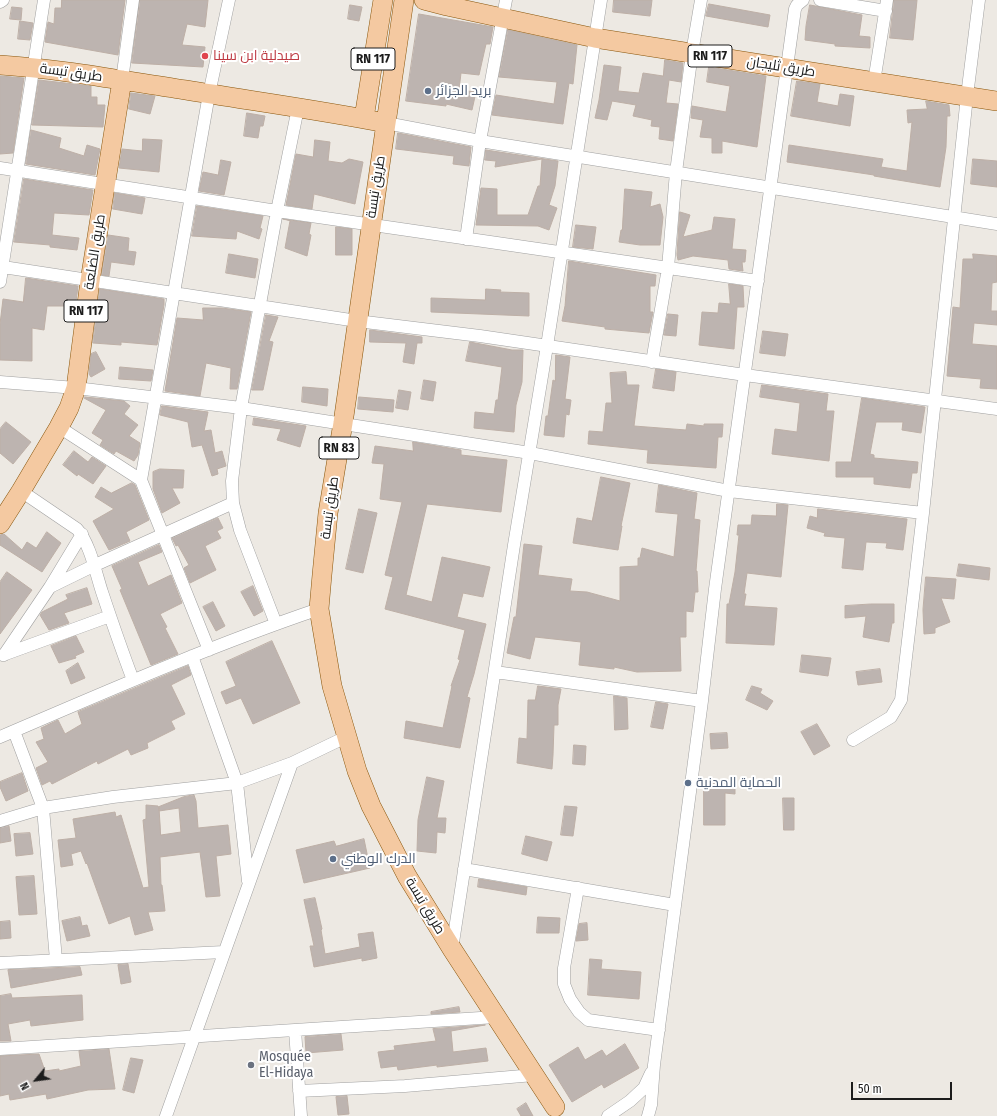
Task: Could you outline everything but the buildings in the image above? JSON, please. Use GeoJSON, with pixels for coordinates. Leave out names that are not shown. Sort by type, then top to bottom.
{"type":"FeatureCollection","features":[{"type":"Feature","properties":{"kind":"main road","name":"RN 117"},"geometry":{"type":"LineString","coordinates":[[364,118],[383,0]]}},
{"type":"Feature","properties":{"kind":"main road","name":"RN 117"},"geometry":{"type":"LineString","coordinates":[[386,123],[404,0]]}},
{"type":"Feature","properties":{"kind":"main road","name":"طريق ثليجان"},"geometry":{"type":"LineString","coordinates":[[424,0],[503,19],[595,38],[997,101]]}},
{"type":"Feature","properties":{"kind":"main road","name":"طريق تبسة"},"geometry":{"type":"LineString","coordinates":[[0,65],[34,67],[122,80],[364,118],[386,123],[343,423],[328,513],[319,609],[332,686],[357,771],[371,806],[407,876],[496,1017],[561,1113]]}},
{"type":"Feature","properties":{"kind":"main road","name":"طريق الضلعة"},"geometry":{"type":"LineString","coordinates":[[0,524],[59,427],[69,408],[76,388],[90,281],[122,80]]}},
{"type":"Feature","properties":{"kind":"street"},"geometry":{"type":"LineString","coordinates":[[0,282],[16,170],[44,0]]}},
{"type":"Feature","properties":{"kind":"street"},"geometry":{"type":"LineString","coordinates":[[122,80],[133,0]]}},
{"type":"Feature","properties":{"kind":"street"},"geometry":{"type":"LineString","coordinates":[[209,650],[141,480],[209,94],[229,0]]}},
{"type":"Feature","properties":{"kind":"street"},"geometry":{"type":"LineString","coordinates":[[466,239],[480,141],[506,0]]}},
{"type":"Feature","properties":{"kind":"street"},"geometry":{"type":"LineString","coordinates":[[452,949],[548,346],[561,252],[601,0]]}},
{"type":"Feature","properties":{"kind":"street"},"geometry":{"type":"LineString","coordinates":[[652,362],[668,268],[676,172],[692,53],[701,0]]}},
{"type":"Feature","properties":{"kind":"street"},"geometry":{"type":"LineString","coordinates":[[648,1116],[651,1105],[654,1065],[702,701],[715,589],[795,9],[797,4],[803,0]]}},
{"type":"Feature","properties":{"kind":"street"},"geometry":{"type":"LineString","coordinates":[[820,0],[886,5],[874,82]]}},
{"type":"Feature","properties":{"kind":"street"},"geometry":{"type":"LineString","coordinates":[[853,740],[891,716],[901,700],[923,513],[967,96],[979,0]]}},
{"type":"Feature","properties":{"kind":"street"},"geometry":{"type":"LineString","coordinates":[[276,624],[240,530],[233,503],[232,481],[241,408],[261,307],[277,211],[298,108]]}},
{"type":"Feature","properties":{"kind":"street"},"geometry":{"type":"LineString","coordinates":[[386,123],[480,141],[997,224]]}},
{"type":"Feature","properties":{"kind":"street"},"geometry":{"type":"LineString","coordinates":[[0,168],[277,211],[758,281]]}},
{"type":"Feature","properties":{"kind":"street"},"geometry":{"type":"LineString","coordinates":[[3,267],[357,321],[548,346],[745,376],[997,409]]}},
{"type":"Feature","properties":{"kind":"street"},"geometry":{"type":"LineString","coordinates":[[0,382],[76,388],[156,399],[241,408],[530,453],[729,491],[923,513]]}},
{"type":"Feature","properties":{"kind":"street"},"geometry":{"type":"LineString","coordinates":[[59,427],[141,480]]}},
{"type":"Feature","properties":{"kind":"street"},"geometry":{"type":"LineString","coordinates":[[21,491],[77,529],[82,534],[132,680]]}},
{"type":"Feature","properties":{"kind":"street"},"geometry":{"type":"LineString","coordinates":[[50,587],[233,503]]}},
{"type":"Feature","properties":{"kind":"street"},"geometry":{"type":"LineString","coordinates":[[2,655],[50,587],[82,534]]}},
{"type":"Feature","properties":{"kind":"street"},"geometry":{"type":"LineString","coordinates":[[0,737],[132,680],[276,624],[319,609]]}},
{"type":"Feature","properties":{"kind":"street"},"geometry":{"type":"LineString","coordinates":[[2,655],[110,616]]}},
{"type":"Feature","properties":{"kind":"street"},"geometry":{"type":"LineString","coordinates":[[192,656],[236,783],[249,884]]}},
{"type":"Feature","properties":{"kind":"street"},"geometry":{"type":"LineString","coordinates":[[495,672],[702,701]]}},
{"type":"Feature","properties":{"kind":"street"},"geometry":{"type":"LineString","coordinates":[[14,731],[43,808],[56,960]]}},
{"type":"Feature","properties":{"kind":"street"},"geometry":{"type":"LineString","coordinates":[[0,821],[43,808],[113,797],[236,783],[292,763],[346,737]]}},
{"type":"Feature","properties":{"kind":"street"},"geometry":{"type":"LineString","coordinates":[[166,1116],[292,763]]}},
{"type":"Feature","properties":{"kind":"street"},"geometry":{"type":"LineString","coordinates":[[464,869],[675,905]]}},
{"type":"Feature","properties":{"kind":"street"},"geometry":{"type":"LineString","coordinates":[[578,888],[564,968],[564,984],[570,999],[579,1012],[588,1020],[659,1030]]}},
{"type":"Feature","properties":{"kind":"street"},"geometry":{"type":"LineString","coordinates":[[0,963],[224,952]]}},
{"type":"Feature","properties":{"kind":"street"},"geometry":{"type":"LineString","coordinates":[[0,1049],[496,1017]]}},
{"type":"Feature","properties":{"kind":"street"},"geometry":{"type":"LineString","coordinates":[[296,1030],[301,1116]]}},
{"type":"Feature","properties":{"kind":"street"},"geometry":{"type":"LineString","coordinates":[[608,1116],[630,1101],[644,1088],[654,1065]]}},
{"type":"Feature","properties":{"kind":"street"},"geometry":{"type":"LineString","coordinates":[[300,1091],[405,1086],[534,1075]]}},
{"type":"Feature","properties":{"kind":"place","name":"صيدلية ابن سينا"},"geometry":{"type":"Point","coordinates":[205,56]}},
{"type":"Feature","properties":{"kind":"place","name":"بريد الجزائر"},"geometry":{"type":"Point","coordinates":[428,91]}},
{"type":"Feature","properties":{"kind":"place","name":"الحماية المدنية"},"geometry":{"type":"Point","coordinates":[688,783]}},
{"type":"Feature","properties":{"kind":"place","name":"الدرك الوطني"},"geometry":{"type":"Point","coordinates":[333,859]}},
{"type":"Feature","properties":{"kind":"place","name":"Mosquée El-Hidaya"},"geometry":{"type":"Point","coordinates":[251,1065]}}]}
